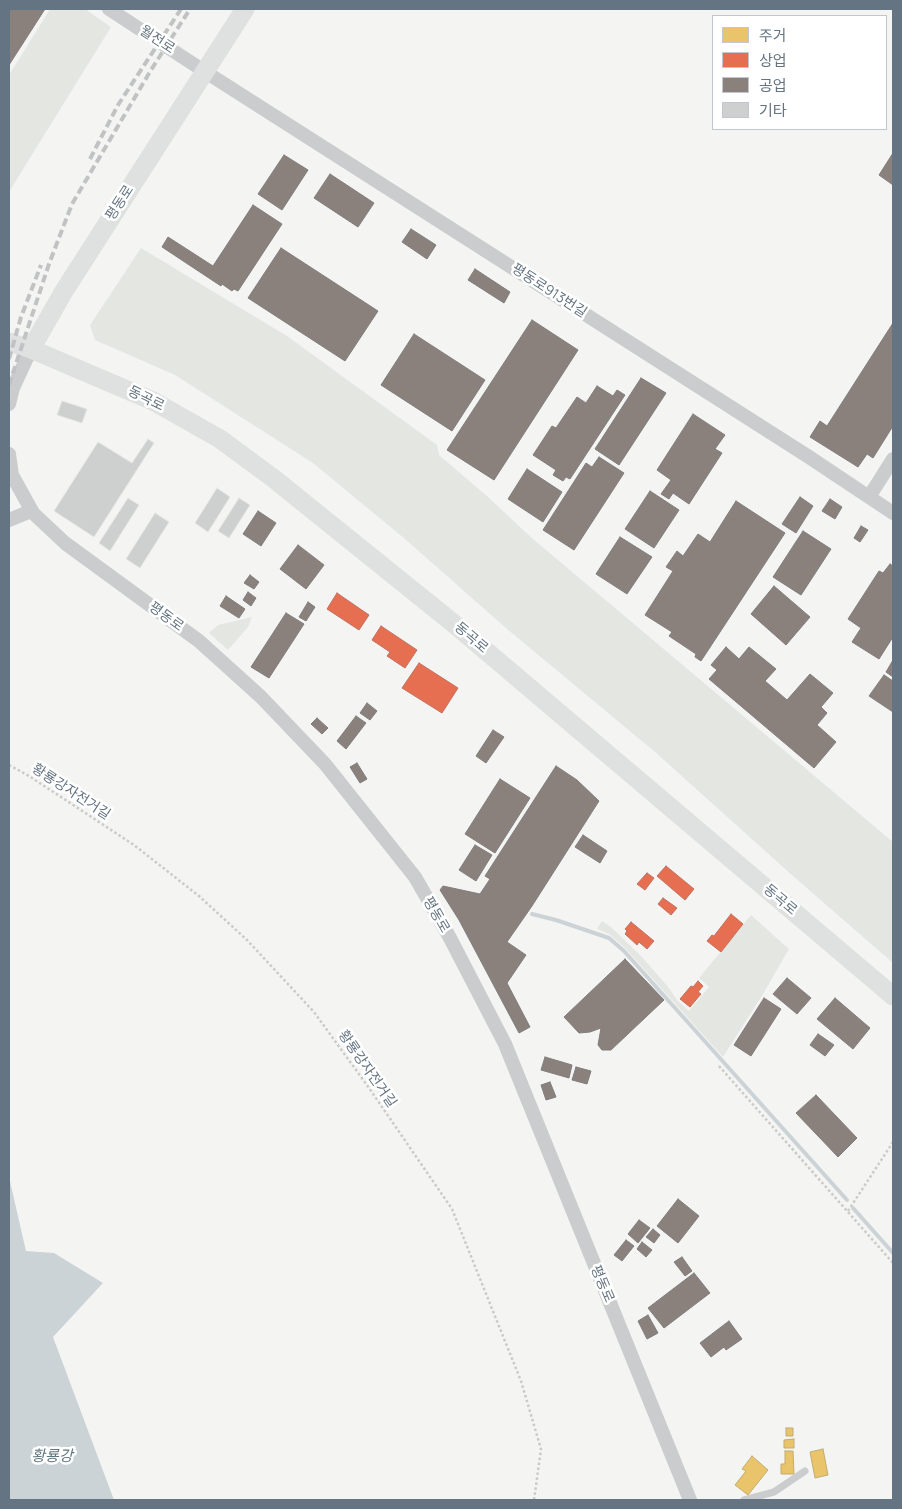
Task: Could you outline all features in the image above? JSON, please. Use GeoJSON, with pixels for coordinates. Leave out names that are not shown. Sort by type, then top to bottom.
{"type":"FeatureCollection","features":[{"type":"Feature","properties":{"kind":"main road","name":"평동로"},"geometry":{"type":"LineString","coordinates":[[31,348],[64,291],[244,9]]}},
{"type":"Feature","properties":{"kind":"main road","name":"동곡로"},"geometry":{"type":"LineString","coordinates":[[9,342],[31,348],[154,401],[220,439],[273,478],[453,623],[893,996]]}},
{"type":"Feature","properties":{"kind":"street","name":"월전로"},"geometry":{"type":"LineString","coordinates":[[109,9],[204,71]]}},
{"type":"Feature","properties":{"kind":"street","name":"평동로913번길"},"geometry":{"type":"LineString","coordinates":[[204,71],[776,436],[893,513]]}},
{"type":"Feature","properties":{"kind":"street","name":"평동로"},"geometry":{"type":"LineString","coordinates":[[9,404],[13,388],[31,348]]}},
{"type":"Feature","properties":{"kind":"street","name":"평동로"},"geometry":{"type":"LineString","coordinates":[[9,454],[12,475],[32,511],[65,543],[199,641],[261,697],[325,764],[415,878],[450,938],[505,1044],[690,1500]]}},
{"type":"Feature","properties":{"kind":"street"},"geometry":{"type":"LineString","coordinates":[[869,497],[893,459]]}},
{"type":"Feature","properties":{"kind":"street"},"geometry":{"type":"LineString","coordinates":[[9,520],[32,511]]}},
{"type":"Feature","properties":{"kind":"lane"},"geometry":{"type":"LineString","coordinates":[[744,1500],[774,1492],[805,1471]]}},
{"type":"Feature","properties":{"kind":"path","name":"황룡강자전거길"},"geometry":{"type":"LineString","coordinates":[[9,765],[29,776],[134,845],[199,896],[247,940],[314,1012],[369,1088],[452,1209],[517,1372],[541,1449],[534,1500]]}},
{"type":"Feature","properties":{"kind":"path"},"geometry":{"type":"LineString","coordinates":[[719,1066],[893,1263]]}},
{"type":"Feature","properties":{"kind":"path"},"geometry":{"type":"LineString","coordinates":[[848,1211],[893,1142]]}},
{"type":"Feature","properties":{"kind":"shaded area"},"geometry":{"type":"Polygon","coordinates":[[[50,9],[85,9],[111,27],[9,192],[9,75],[50,9]]]}},
{"type":"Feature","properties":{"kind":"shaded area"},"geometry":{"type":"Polygon","coordinates":[[[141,248],[287,336],[437,445],[439,455],[533,539],[893,842],[893,963],[655,752],[507,629],[405,539],[313,463],[175,375],[95,340],[90,325],[141,248]]]}},
{"type":"Feature","properties":{"kind":"shaded area"},"geometry":{"type":"Polygon","coordinates":[[[252,617],[248,627],[228,650],[209,633],[218,625],[252,617]]]}},
{"type":"Feature","properties":{"kind":"shaded area"},"geometry":{"type":"Polygon","coordinates":[[[751,915],[789,949],[723,1057],[625,948],[609,934],[597,929],[602,921],[611,927],[642,957],[677,1000],[689,1011],[709,987],[699,978],[751,915]]]}},
{"type":"Feature","properties":{"kind":"water","name":"황룡강"},"geometry":{"type":"Polygon","coordinates":[[[9,1177],[26,1251],[54,1253],[103,1283],[53,1337],[114,1500],[9,1500],[9,1177]]]}},
{"type":"Feature","properties":{"kind":"building: 주거"},"geometry":{"type":"Polygon","coordinates":[[[786,1428],[793,1428],[793,1436],[786,1436],[786,1428]]]}},
{"type":"Feature","properties":{"kind":"building: 주거"},"geometry":{"type":"Polygon","coordinates":[[[794,1439],[794,1448],[784,1448],[784,1440],[794,1439]]]}},
{"type":"Feature","properties":{"kind":"building: 주거"},"geometry":{"type":"Polygon","coordinates":[[[823,1449],[828,1475],[815,1478],[810,1452],[823,1449]]]}},
{"type":"Feature","properties":{"kind":"building: 주거"},"geometry":{"type":"Polygon","coordinates":[[[785,1451],[793,1451],[794,1474],[781,1474],[781,1464],[785,1464],[785,1451]]]}},
{"type":"Feature","properties":{"kind":"building: 주거"},"geometry":{"type":"Polygon","coordinates":[[[752,1456],[768,1470],[748,1495],[735,1485],[746,1471],[742,1469],[752,1456]]]}},
{"type":"Feature","properties":{"kind":"building: 상업"},"geometry":{"type":"Polygon","coordinates":[[[337,593],[369,615],[359,630],[327,609],[337,593]]]}},
{"type":"Feature","properties":{"kind":"building: 상업"},"geometry":{"type":"Polygon","coordinates":[[[381,626],[417,650],[405,668],[387,656],[390,652],[372,640],[381,626]]]}},
{"type":"Feature","properties":{"kind":"building: 상업"},"geometry":{"type":"Polygon","coordinates":[[[419,663],[458,688],[442,713],[402,688],[419,663]]]}},
{"type":"Feature","properties":{"kind":"building: 상업"},"geometry":{"type":"Polygon","coordinates":[[[666,866],[694,889],[685,900],[657,876],[666,866]]]}},
{"type":"Feature","properties":{"kind":"building: 상업"},"geometry":{"type":"Polygon","coordinates":[[[647,873],[654,878],[645,890],[637,884],[647,873]]]}},
{"type":"Feature","properties":{"kind":"building: 상업"},"geometry":{"type":"Polygon","coordinates":[[[663,898],[677,908],[671,915],[658,904],[663,898]]]}},
{"type":"Feature","properties":{"kind":"building: 상업"},"geometry":{"type":"Polygon","coordinates":[[[731,914],[743,924],[721,952],[707,941],[712,935],[714,936],[731,914]]]}},
{"type":"Feature","properties":{"kind":"building: 상업"},"geometry":{"type":"Polygon","coordinates":[[[631,922],[654,941],[647,949],[639,942],[637,945],[625,934],[627,931],[625,929],[631,922]]]}},
{"type":"Feature","properties":{"kind":"building: 상업"},"geometry":{"type":"Polygon","coordinates":[[[698,981],[703,986],[698,992],[701,994],[690,1007],[680,999],[698,981]]]}},
{"type":"Feature","properties":{"kind":"building: 공업"},"geometry":{"type":"Polygon","coordinates":[[[9,9],[45,9],[9,65],[9,9]]]}},
{"type":"Feature","properties":{"kind":"building: 공업"},"geometry":{"type":"Polygon","coordinates":[[[893,153],[893,185],[879,175],[893,153]]]}},
{"type":"Feature","properties":{"kind":"building: 공업"},"geometry":{"type":"Polygon","coordinates":[[[284,155],[308,170],[282,210],[258,194],[284,155]]]}},
{"type":"Feature","properties":{"kind":"building: 공업"},"geometry":{"type":"Polygon","coordinates":[[[330,174],[374,203],[358,227],[314,198],[330,174]]]}},
{"type":"Feature","properties":{"kind":"building: 공업"},"geometry":{"type":"Polygon","coordinates":[[[253,205],[282,224],[238,291],[234,289],[232,291],[222,284],[221,286],[162,247],[168,237],[213,266],[253,205]]]}},
{"type":"Feature","properties":{"kind":"building: 공업"},"geometry":{"type":"Polygon","coordinates":[[[411,229],[436,245],[427,259],[402,242],[411,229]]]}},
{"type":"Feature","properties":{"kind":"building: 공업"},"geometry":{"type":"Polygon","coordinates":[[[281,248],[378,311],[345,361],[248,298],[281,248]]]}},
{"type":"Feature","properties":{"kind":"building: 공업"},"geometry":{"type":"Polygon","coordinates":[[[475,269],[510,292],[504,303],[468,280],[475,269]]]}},
{"type":"Feature","properties":{"kind":"building: 공업"},"geometry":{"type":"Polygon","coordinates":[[[532,320],[578,350],[494,480],[447,450],[532,320]]]}},
{"type":"Feature","properties":{"kind":"building: 공업"},"geometry":{"type":"Polygon","coordinates":[[[893,323],[893,426],[873,458],[867,454],[858,467],[810,437],[820,421],[827,426],[893,323]]]}},
{"type":"Feature","properties":{"kind":"building: 공업"},"geometry":{"type":"Polygon","coordinates":[[[414,334],[485,380],[452,431],[381,385],[414,334]]]}},
{"type":"Feature","properties":{"kind":"building: 공업"},"geometry":{"type":"Polygon","coordinates":[[[641,378],[666,393],[619,465],[595,449],[641,378]]]}},
{"type":"Feature","properties":{"kind":"building: 공업"},"geometry":{"type":"Polygon","coordinates":[[[597,386],[613,396],[617,390],[625,395],[570,479],[566,477],[563,481],[553,475],[556,470],[533,455],[552,426],[556,428],[577,397],[586,403],[597,386]]]}},
{"type":"Feature","properties":{"kind":"building: 공업"},"geometry":{"type":"Polygon","coordinates":[[[693,414],[725,435],[715,449],[722,453],[689,504],[673,493],[669,499],[661,494],[671,480],[657,470],[693,414]]]}},
{"type":"Feature","properties":{"kind":"building: 공업"},"geometry":{"type":"Polygon","coordinates":[[[599,457],[624,473],[574,550],[543,530],[586,463],[592,467],[599,457]]]}},
{"type":"Feature","properties":{"kind":"building: 공업"},"geometry":{"type":"Polygon","coordinates":[[[527,469],[562,492],[543,522],[508,499],[527,469]]]}},
{"type":"Feature","properties":{"kind":"building: 공업"},"geometry":{"type":"Polygon","coordinates":[[[650,491],[679,510],[654,548],[625,529],[650,491]]]}},
{"type":"Feature","properties":{"kind":"building: 공업"},"geometry":{"type":"Polygon","coordinates":[[[800,497],[813,506],[796,533],[782,524],[800,497]]]}},
{"type":"Feature","properties":{"kind":"building: 공업"},"geometry":{"type":"Polygon","coordinates":[[[830,499],[842,507],[835,519],[822,511],[830,499]]]}},
{"type":"Feature","properties":{"kind":"building: 공업"},"geometry":{"type":"Polygon","coordinates":[[[736,501],[785,533],[701,661],[695,657],[696,654],[669,636],[672,632],[645,615],[673,571],[666,567],[677,551],[683,556],[698,534],[710,542],[736,501]]]}},
{"type":"Feature","properties":{"kind":"building: 공업"},"geometry":{"type":"Polygon","coordinates":[[[258,511],[276,523],[261,546],[243,534],[258,511]]]}},
{"type":"Feature","properties":{"kind":"building: 공업"},"geometry":{"type":"Polygon","coordinates":[[[861,526],[868,530],[860,542],[854,538],[861,526]]]}},
{"type":"Feature","properties":{"kind":"building: 공업"},"geometry":{"type":"Polygon","coordinates":[[[803,531],[831,549],[801,595],[773,577],[803,531]]]}},
{"type":"Feature","properties":{"kind":"building: 공업"},"geometry":{"type":"Polygon","coordinates":[[[620,537],[652,557],[627,594],[596,574],[620,537]]]}},
{"type":"Feature","properties":{"kind":"building: 공업"},"geometry":{"type":"Polygon","coordinates":[[[298,545],[324,565],[306,589],[280,569],[298,545]]]}},
{"type":"Feature","properties":{"kind":"building: 공업"},"geometry":{"type":"Polygon","coordinates":[[[890,564],[893,566],[893,637],[879,659],[852,642],[861,628],[848,619],[879,571],[883,573],[890,564]]]}},
{"type":"Feature","properties":{"kind":"building: 공업"},"geometry":{"type":"Polygon","coordinates":[[[250,575],[259,582],[254,589],[244,583],[250,575]]]}},
{"type":"Feature","properties":{"kind":"building: 공업"},"geometry":{"type":"Polygon","coordinates":[[[774,586],[810,617],[786,645],[751,614],[774,586]]]}},
{"type":"Feature","properties":{"kind":"building: 공업"},"geometry":{"type":"Polygon","coordinates":[[[248,592],[256,598],[251,606],[243,600],[248,592]]]}},
{"type":"Feature","properties":{"kind":"building: 공업"},"geometry":{"type":"Polygon","coordinates":[[[226,596],[245,609],[239,618],[220,606],[226,596]]]}},
{"type":"Feature","properties":{"kind":"building: 공업"},"geometry":{"type":"Polygon","coordinates":[[[308,602],[315,607],[306,621],[299,617],[308,602]]]}},
{"type":"Feature","properties":{"kind":"building: 공업"},"geometry":{"type":"Polygon","coordinates":[[[286,613],[304,624],[269,678],[251,667],[286,613]]]}},
{"type":"Feature","properties":{"kind":"building: 공업"},"geometry":{"type":"Polygon","coordinates":[[[726,647],[739,659],[749,647],[776,669],[765,681],[787,700],[810,674],[833,693],[821,707],[827,713],[817,725],[836,742],[814,768],[709,679],[717,670],[711,665],[726,647]]]}},
{"type":"Feature","properties":{"kind":"building: 공업"},"geometry":{"type":"Polygon","coordinates":[[[893,660],[893,677],[886,672],[893,660]]]}},
{"type":"Feature","properties":{"kind":"building: 공업"},"geometry":{"type":"Polygon","coordinates":[[[884,675],[893,681],[893,712],[869,696],[884,675]]]}},
{"type":"Feature","properties":{"kind":"building: 공업"},"geometry":{"type":"Polygon","coordinates":[[[367,703],[377,711],[370,720],[360,713],[367,703]]]}},
{"type":"Feature","properties":{"kind":"building: 공업"},"geometry":{"type":"Polygon","coordinates":[[[356,716],[366,723],[346,749],[337,741],[356,716]]]}},
{"type":"Feature","properties":{"kind":"building: 공업"},"geometry":{"type":"Polygon","coordinates":[[[317,718],[328,728],[322,734],[311,724],[317,718]]]}},
{"type":"Feature","properties":{"kind":"building: 공업"},"geometry":{"type":"Polygon","coordinates":[[[493,730],[504,737],[486,763],[476,756],[493,730]]]}},
{"type":"Feature","properties":{"kind":"building: 공업"},"geometry":{"type":"Polygon","coordinates":[[[357,763],[367,779],[360,783],[350,767],[357,763]]]}},
{"type":"Feature","properties":{"kind":"building: 공업"},"geometry":{"type":"Polygon","coordinates":[[[556,766],[577,780],[599,801],[507,942],[526,955],[507,983],[530,1027],[519,1033],[459,920],[440,890],[443,886],[480,894],[490,879],[485,876],[556,766]]]}},
{"type":"Feature","properties":{"kind":"building: 공업"},"geometry":{"type":"Polygon","coordinates":[[[500,779],[530,798],[495,853],[465,834],[500,779]]]}},
{"type":"Feature","properties":{"kind":"building: 공업"},"geometry":{"type":"Polygon","coordinates":[[[583,835],[607,851],[600,863],[575,847],[583,835]]]}},
{"type":"Feature","properties":{"kind":"building: 공업"},"geometry":{"type":"Polygon","coordinates":[[[475,845],[492,855],[476,881],[459,870],[475,845]]]}},
{"type":"Feature","properties":{"kind":"building: 공업"},"geometry":{"type":"Polygon","coordinates":[[[625,959],[664,1000],[611,1050],[602,1050],[598,1045],[601,1028],[579,1033],[564,1017],[625,959]]]}},
{"type":"Feature","properties":{"kind":"building: 공업"},"geometry":{"type":"Polygon","coordinates":[[[787,978],[811,998],[797,1014],[773,994],[787,978]]]}},
{"type":"Feature","properties":{"kind":"building: 공업"},"geometry":{"type":"Polygon","coordinates":[[[764,998],[781,1009],[751,1056],[734,1045],[764,998]]]}},
{"type":"Feature","properties":{"kind":"building: 공업"},"geometry":{"type":"Polygon","coordinates":[[[835,998],[870,1028],[853,1049],[817,1019],[835,998]]]}},
{"type":"Feature","properties":{"kind":"building: 공업"},"geometry":{"type":"Polygon","coordinates":[[[818,1034],[834,1045],[825,1056],[810,1045],[818,1034]]]}},
{"type":"Feature","properties":{"kind":"building: 공업"},"geometry":{"type":"Polygon","coordinates":[[[545,1057],[572,1065],[569,1078],[541,1070],[545,1057]]]}},
{"type":"Feature","properties":{"kind":"building: 공업"},"geometry":{"type":"Polygon","coordinates":[[[576,1067],[591,1071],[587,1084],[572,1080],[576,1067]]]}},
{"type":"Feature","properties":{"kind":"building: 공업"},"geometry":{"type":"Polygon","coordinates":[[[550,1082],[556,1097],[546,1100],[541,1085],[550,1082]]]}},
{"type":"Feature","properties":{"kind":"building: 공업"},"geometry":{"type":"Polygon","coordinates":[[[816,1095],[857,1138],[838,1157],[796,1113],[816,1095]]]}},
{"type":"Feature","properties":{"kind":"building: 공업"},"geometry":{"type":"Polygon","coordinates":[[[678,1199],[699,1216],[678,1243],[657,1226],[678,1199]]]}},
{"type":"Feature","properties":{"kind":"building: 공업"},"geometry":{"type":"Polygon","coordinates":[[[639,1220],[650,1228],[638,1243],[628,1234],[639,1220]]]}},
{"type":"Feature","properties":{"kind":"building: 공업"},"geometry":{"type":"Polygon","coordinates":[[[653,1229],[660,1235],[654,1243],[646,1237],[653,1229]]]}},
{"type":"Feature","properties":{"kind":"building: 공업"},"geometry":{"type":"Polygon","coordinates":[[[626,1240],[634,1246],[622,1261],[614,1255],[626,1240]]]}},
{"type":"Feature","properties":{"kind":"building: 공업"},"geometry":{"type":"Polygon","coordinates":[[[642,1242],[652,1250],[646,1257],[637,1249],[642,1242]]]}},
{"type":"Feature","properties":{"kind":"building: 공업"},"geometry":{"type":"Polygon","coordinates":[[[682,1257],[692,1271],[685,1276],[674,1262],[682,1257]]]}},
{"type":"Feature","properties":{"kind":"building: 공업"},"geometry":{"type":"Polygon","coordinates":[[[694,1273],[710,1293],[664,1328],[648,1308],[694,1273]]]}},
{"type":"Feature","properties":{"kind":"building: 공업"},"geometry":{"type":"Polygon","coordinates":[[[648,1315],[658,1333],[647,1339],[638,1321],[648,1315]]]}},
{"type":"Feature","properties":{"kind":"building: 공업"},"geometry":{"type":"Polygon","coordinates":[[[729,1321],[742,1339],[726,1350],[724,1347],[711,1357],[700,1343],[729,1321]]]}},
{"type":"Feature","properties":{"kind":"building: 기타"},"geometry":{"type":"Polygon","coordinates":[[[62,401],[87,409],[82,423],[57,415],[62,401]]]}},
{"type":"Feature","properties":{"kind":"building: 기타"},"geometry":{"type":"Polygon","coordinates":[[[148,439],[154,443],[94,537],[54,511],[98,442],[132,463],[148,439]]]}},
{"type":"Feature","properties":{"kind":"building: 기타"},"geometry":{"type":"Polygon","coordinates":[[[217,488],[230,497],[208,532],[195,523],[217,488]]]}},
{"type":"Feature","properties":{"kind":"building: 기타"},"geometry":{"type":"Polygon","coordinates":[[[128,498],[139,505],[110,551],[99,543],[128,498]]]}},
{"type":"Feature","properties":{"kind":"building: 기타"},"geometry":{"type":"Polygon","coordinates":[[[239,498],[250,505],[229,538],[218,531],[239,498]]]}},
{"type":"Feature","properties":{"kind":"building: 기타"},"geometry":{"type":"Polygon","coordinates":[[[155,513],[169,522],[140,568],[126,559],[155,513]]]}},
{"type":"Feature","properties":{"kind":"waterway"},"geometry":{"type":"LineString","coordinates":[[532,914],[609,938],[624,951],[847,1200]]}},
{"type":"Feature","properties":{"kind":"waterway"},"geometry":{"type":"LineString","coordinates":[[853,1208],[893,1253]]}},
{"type":"Feature","properties":{"kind":"railway"},"geometry":{"type":"LineString","coordinates":[[90,159],[118,105],[181,9]]}},
{"type":"Feature","properties":{"kind":"railway"},"geometry":{"type":"LineString","coordinates":[[9,385],[49,264],[72,204],[151,70],[190,9]]}},
{"type":"Feature","properties":{"kind":"railway"},"geometry":{"type":"LineString","coordinates":[[9,359],[21,317],[41,265]]}}]}
